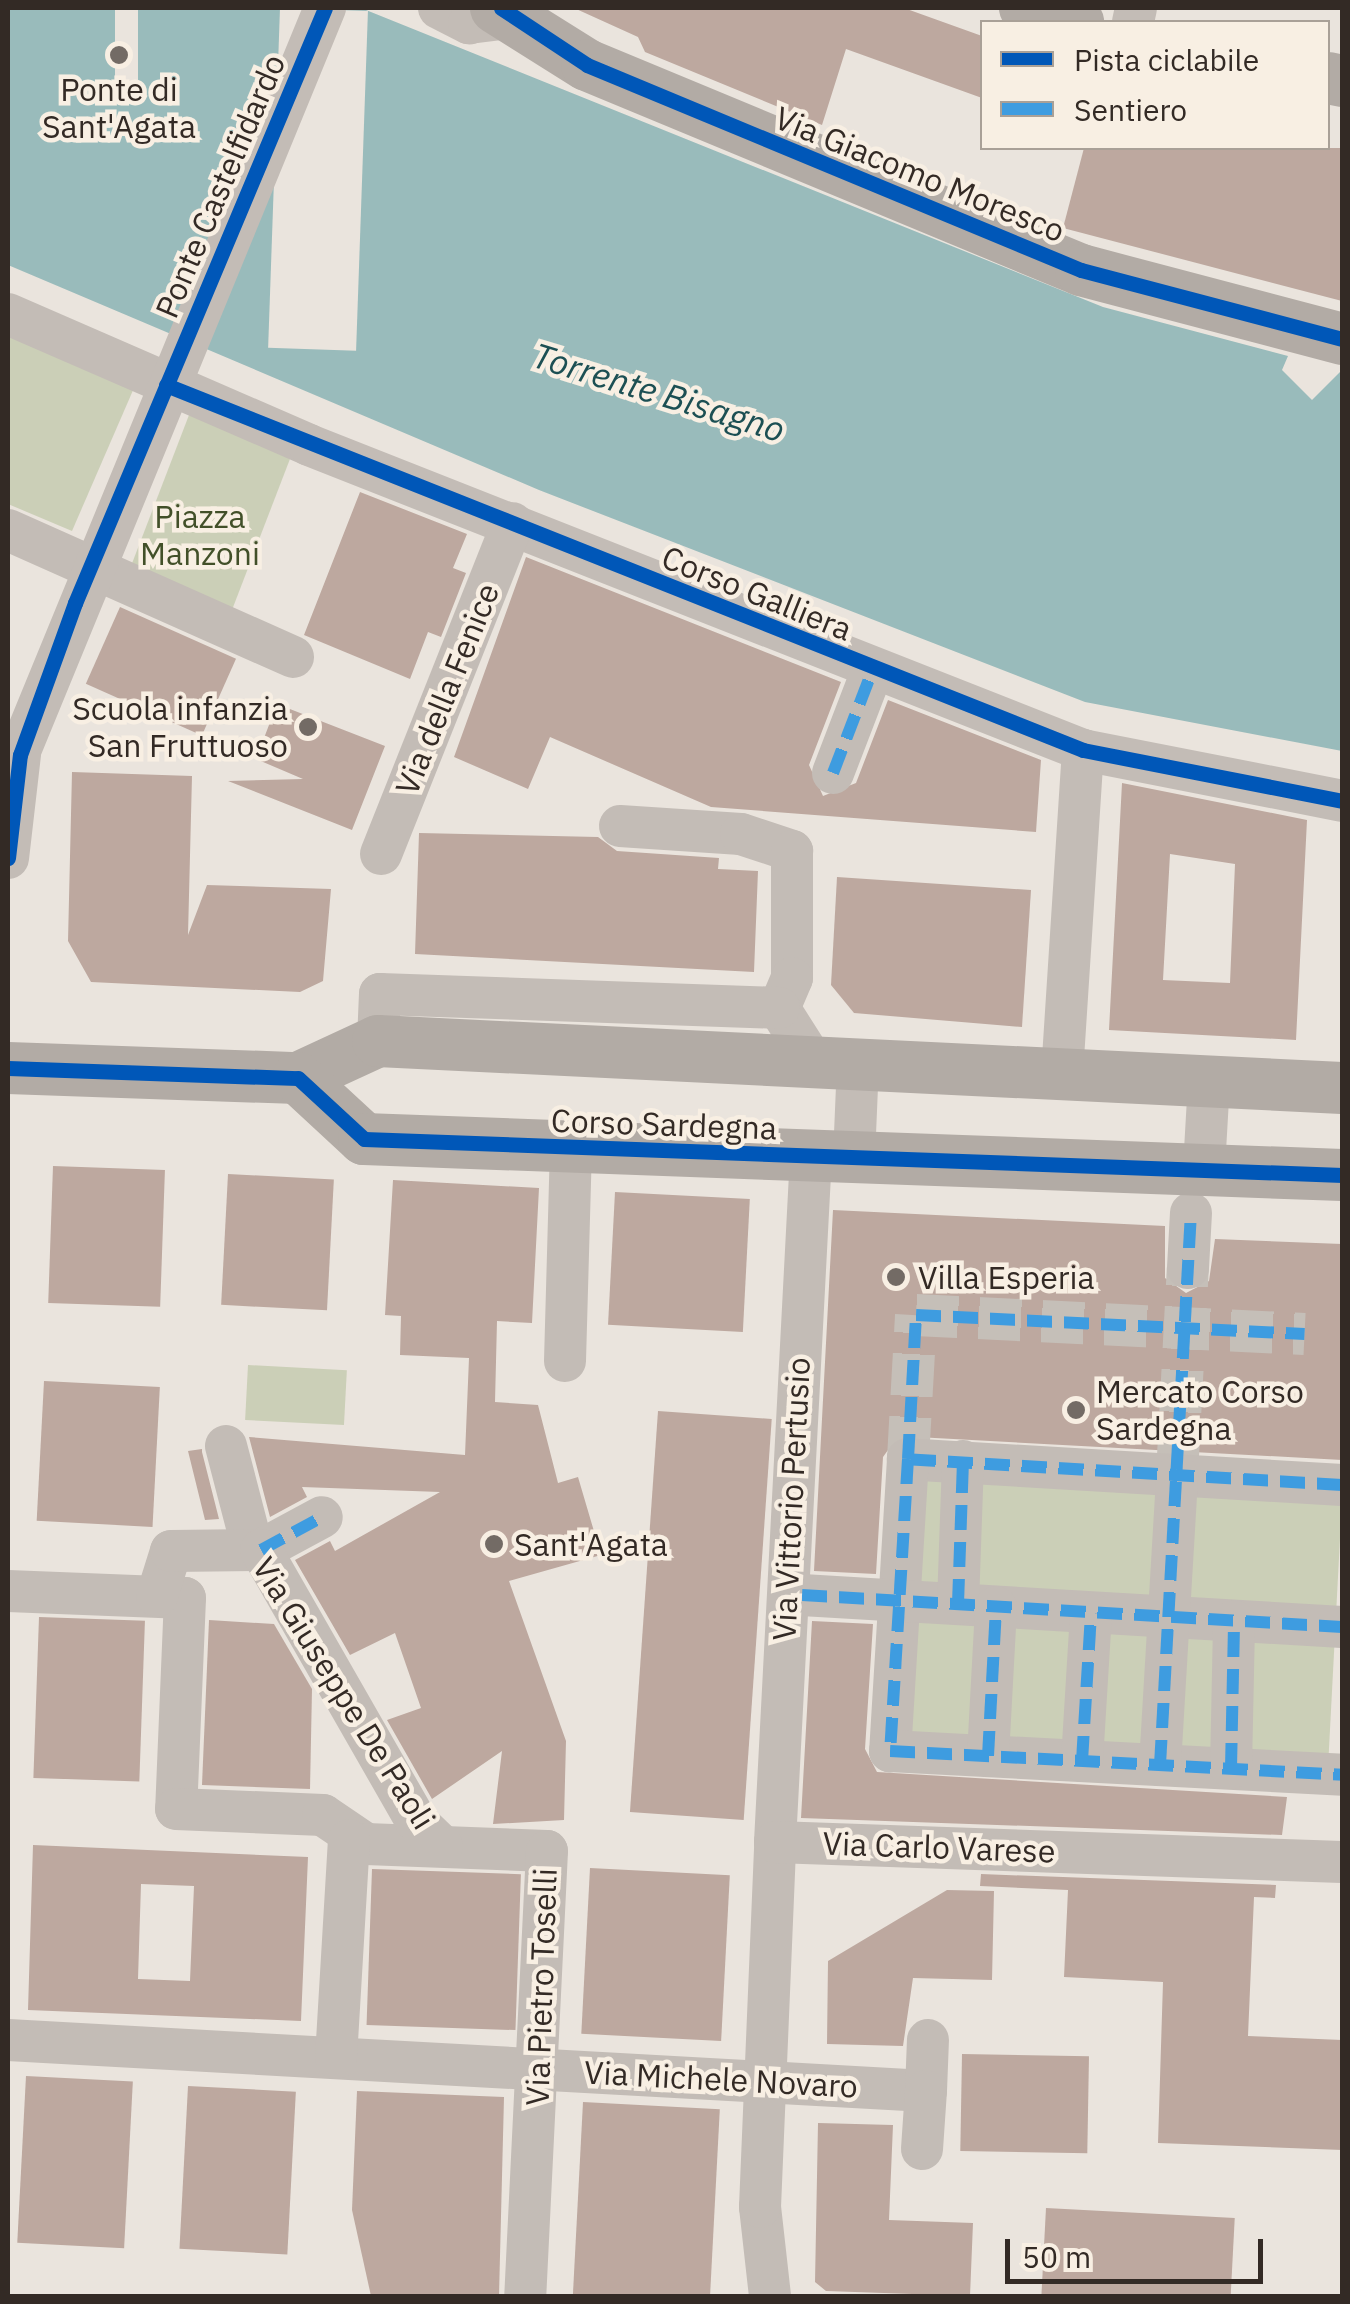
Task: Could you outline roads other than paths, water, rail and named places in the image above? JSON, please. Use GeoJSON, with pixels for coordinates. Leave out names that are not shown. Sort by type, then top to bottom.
{"type":"FeatureCollection","features":[{"type":"Feature","properties":{"kind":"main road"},"geometry":{"type":"LineString","coordinates":[[1026,8],[1071,20]]}},
{"type":"Feature","properties":{"kind":"main road","name":"Via Giacomo Moresco"},"geometry":{"type":"LineString","coordinates":[[502,11],[586,65],[1081,270],[1342,339]]}},
{"type":"Feature","properties":{"kind":"main road"},"geometry":{"type":"LineString","coordinates":[[8,1068],[298,1078],[378,1041],[1342,1088]]}},
{"type":"Feature","properties":{"kind":"main road","name":"Corso Sardegna"},"geometry":{"type":"LineString","coordinates":[[298,1078],[364,1139],[832,1157],[1198,1191],[1342,1174]]}},
{"type":"Feature","properties":{"kind":"street","name":"Ponte Castelfidardo"},"geometry":{"type":"LineString","coordinates":[[166,385],[325,8]]}},
{"type":"Feature","properties":{"kind":"street"},"geometry":{"type":"LineString","coordinates":[[439,8],[468,23],[502,11]]}},
{"type":"Feature","properties":{"kind":"street","name":"Corso Galliera"},"geometry":{"type":"LineString","coordinates":[[8,314],[166,385],[1082,750],[1342,801]]}},
{"type":"Feature","properties":{"kind":"street"},"geometry":{"type":"LineString","coordinates":[[8,858],[14,768],[166,385]]}},
{"type":"Feature","properties":{"kind":"street","name":"Via della Fenice"},"geometry":{"type":"LineString","coordinates":[[381,854],[513,523]]}},
{"type":"Feature","properties":{"kind":"street"},"geometry":{"type":"LineString","coordinates":[[8,530],[292,657]]}},
{"type":"Feature","properties":{"kind":"street"},"geometry":{"type":"LineString","coordinates":[[832,773],[873,669]]}},
{"type":"Feature","properties":{"kind":"street"},"geometry":{"type":"LineString","coordinates":[[1062,1074],[1082,750]]}},
{"type":"Feature","properties":{"kind":"street"},"geometry":{"type":"LineString","coordinates":[[620,826],[741,834],[792,851],[792,978],[779,1008]]}},
{"type":"Feature","properties":{"kind":"street"},"geometry":{"type":"LineString","coordinates":[[378,1041],[380,994],[779,1008],[835,1061],[832,1157]]}},
{"type":"Feature","properties":{"kind":"street"},"geometry":{"type":"LineString","coordinates":[[1188,1268],[1209,1080]]}},
{"type":"Feature","properties":{"kind":"street"},"geometry":{"type":"LineString","coordinates":[[565,1361],[570,1149]]}},
{"type":"Feature","properties":{"kind":"street","name":"Via Vittorio Pertusio"},"geometry":{"type":"LineString","coordinates":[[775,1842],[832,1157]]}},
{"type":"Feature","properties":{"kind":"street"},"geometry":{"type":"LineString","coordinates":[[226,1446],[256,1548],[322,1517]]}},
{"type":"Feature","properties":{"kind":"street"},"geometry":{"type":"LineString","coordinates":[[1342,1485],[908,1458],[890,1750],[1342,1775]]}},
{"type":"Feature","properties":{"kind":"street"},"geometry":{"type":"LineString","coordinates":[[963,1462],[988,1756]]}},
{"type":"Feature","properties":{"kind":"street"},"geometry":{"type":"LineString","coordinates":[[1160,1765],[1176,1474]]}},
{"type":"Feature","properties":{"kind":"street","name":"Via Giuseppe De Paoli"},"geometry":{"type":"LineString","coordinates":[[157,1596],[171,1551],[256,1548],[416,1821],[442,1846]]}},
{"type":"Feature","properties":{"kind":"street"},"geometry":{"type":"LineString","coordinates":[[8,1591],[185,1598],[176,1809],[336,1828],[336,2058]]}},
{"type":"Feature","properties":{"kind":"street"},"geometry":{"type":"LineString","coordinates":[[802,1595],[1342,1627]]}},
{"type":"Feature","properties":{"kind":"street"},"geometry":{"type":"LineString","coordinates":[[1082,1761],[1091,1613]]}},
{"type":"Feature","properties":{"kind":"street"},"geometry":{"type":"LineString","coordinates":[[1231,1768],[1234,1621]]}},
{"type":"Feature","properties":{"kind":"street","name":"Via Pietro Toselli"},"geometry":{"type":"LineString","coordinates":[[336,1828],[442,1846],[547,1850],[525,2296]]}},
{"type":"Feature","properties":{"kind":"street","name":"Via Carlo Varese"},"geometry":{"type":"LineString","coordinates":[[770,2296],[760,2207],[775,1842],[1342,1862]]}},
{"type":"Feature","properties":{"kind":"street","name":"Via Michele Novaro"},"geometry":{"type":"LineString","coordinates":[[8,2040],[926,2091]]}},
{"type":"Feature","properties":{"kind":"street"},"geometry":{"type":"LineString","coordinates":[[922,2150],[928,2040]]}},
{"type":"Feature","properties":{"kind":"water","name":"Torrente Bisagno"},"geometry":{"type":"Polygon","coordinates":[[[8,8],[361,8],[1103,307],[1288,356],[1282,370],[1312,400],[1342,370],[1342,751],[1085,702],[539,490],[8,265],[8,8]]]}},
{"type":"Feature","properties":{"kind":"tunnel"},"geometry":{"type":"LineString","coordinates":[[1177,1475],[1188,1268]]}},
{"type":"Feature","properties":{"kind":"tunnel"},"geometry":{"type":"LineString","coordinates":[[908,1459],[916,1315],[1305,1334]]}},
{"type":"Feature","properties":{"kind":"place","name":"Ponte di Sant'Agata"},"geometry":{"type":"Point","coordinates":[119,55]}},
{"type":"Feature","properties":{"kind":"place","name":"Scuola infanzia San Fruttuoso"},"geometry":{"type":"Point","coordinates":[308,727]}},
{"type":"Feature","properties":{"kind":"place","name":"Villa Esperia"},"geometry":{"type":"Point","coordinates":[896,1277]}},
{"type":"Feature","properties":{"kind":"place","name":"Mercato Corso Sardegna"},"geometry":{"type":"Point","coordinates":[1076,1410]}},
{"type":"Feature","properties":{"kind":"place","name":"Sant'Agata"},"geometry":{"type":"Point","coordinates":[494,1544]}},
{"type":"Feature","properties":{"kind":"park label","name":"Piazza Manzoni"},"geometry":{"type":"Point","coordinates":[200,536]}}]}
